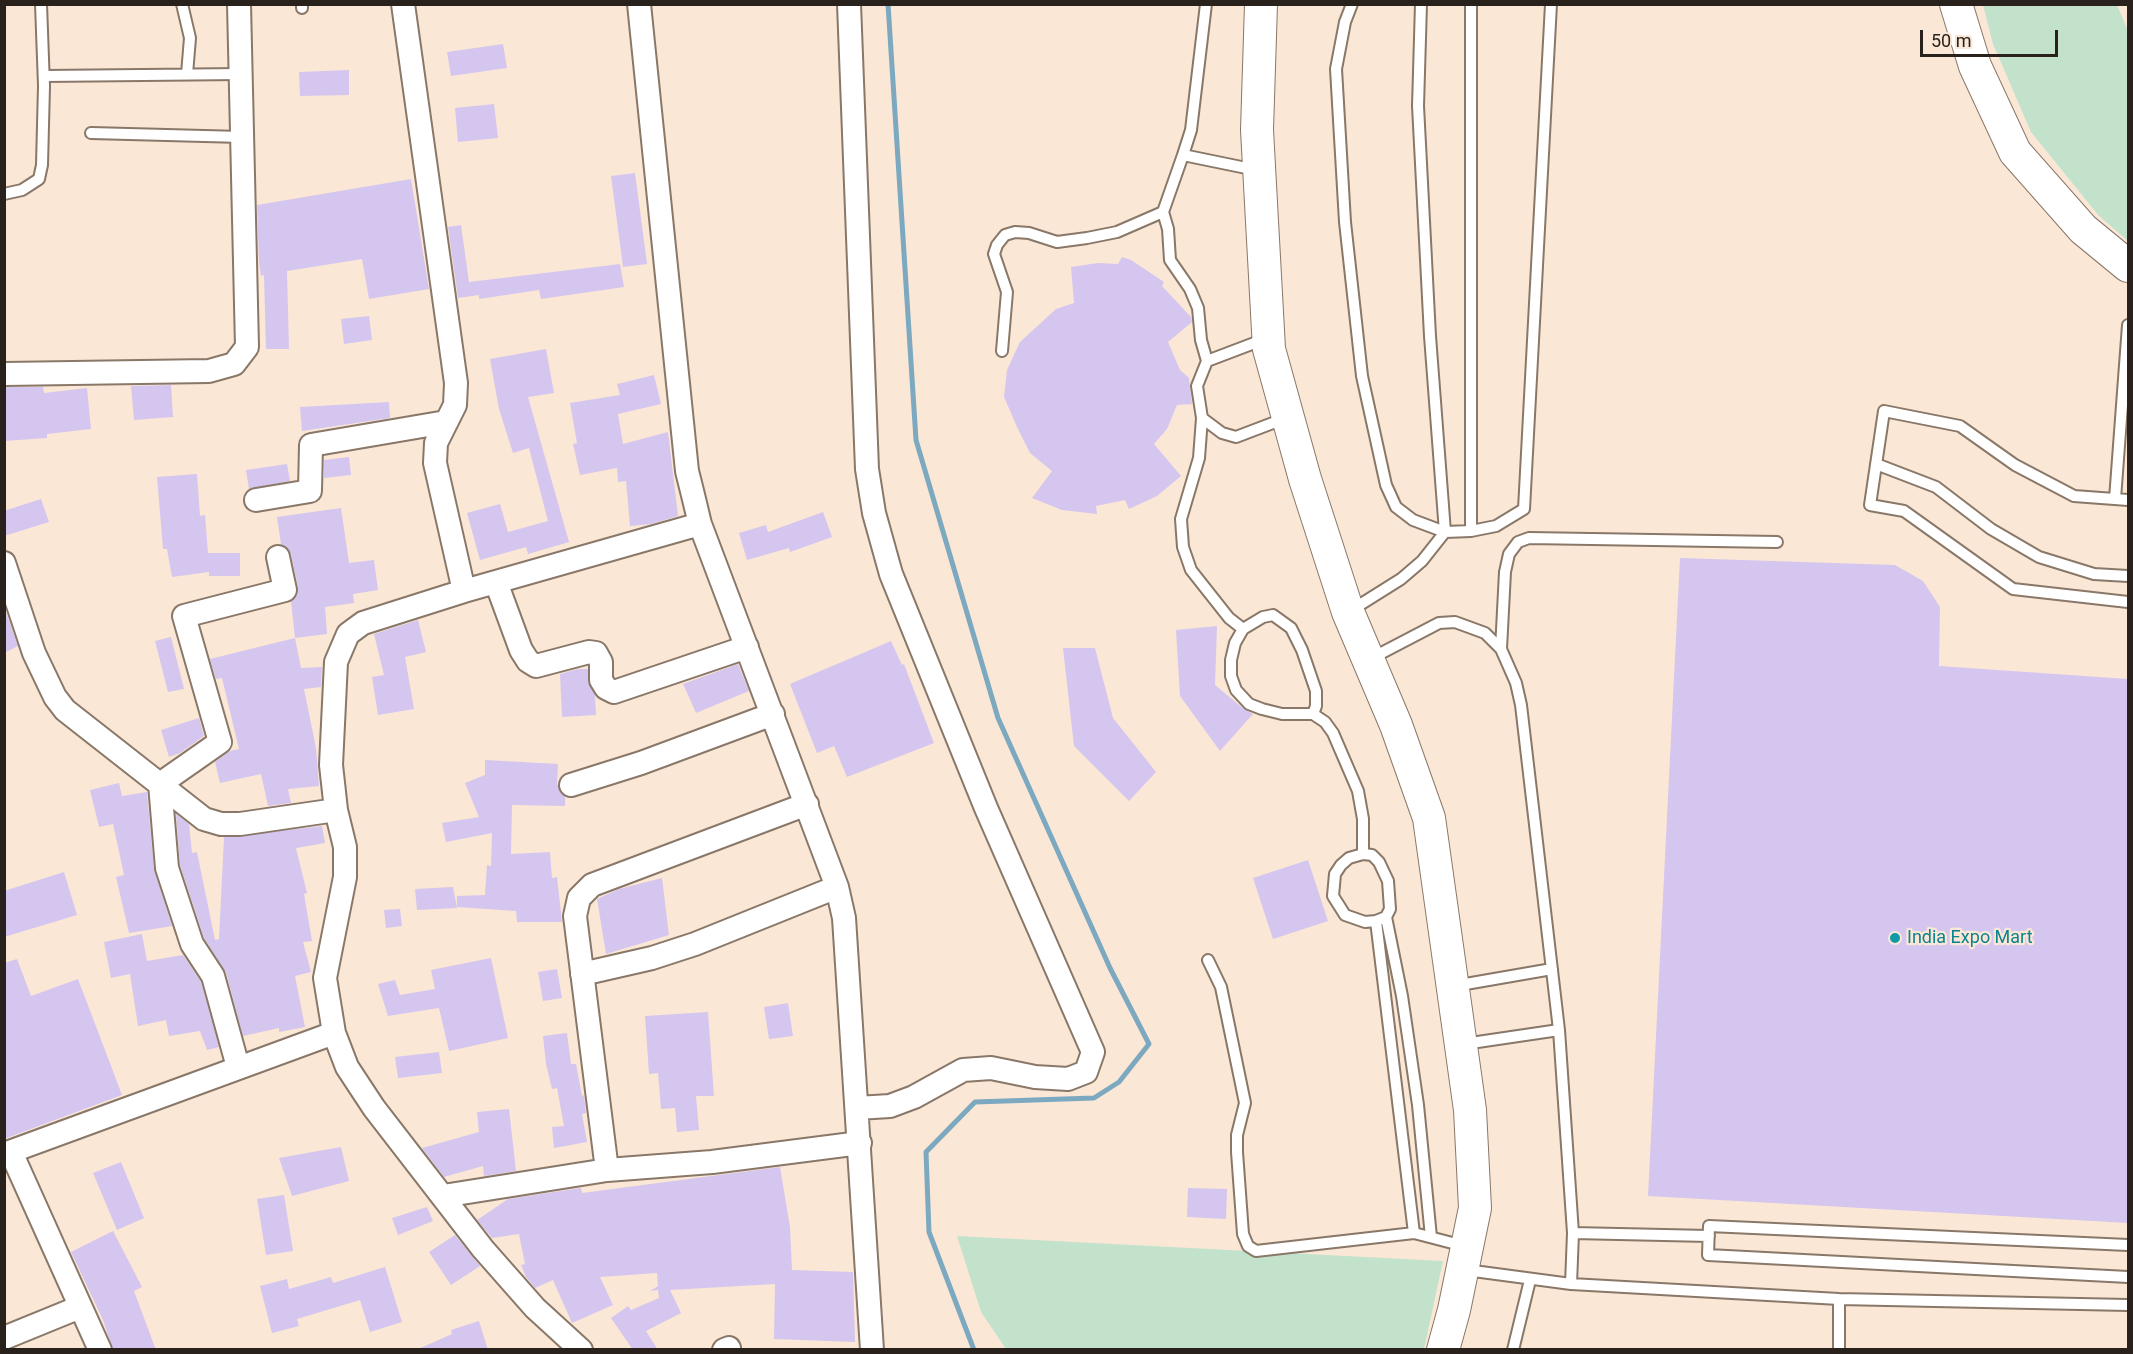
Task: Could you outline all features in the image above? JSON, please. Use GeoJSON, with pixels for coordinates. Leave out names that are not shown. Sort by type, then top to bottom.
{"type":"FeatureCollection","features":[{"type":"Feature","properties":{"kind":"street"},"geometry":{"type":"LineString","coordinates":[[4,374],[209,371],[234,364],[247,347],[239,4]]}},
{"type":"Feature","properties":{"kind":"street"},"geometry":{"type":"LineString","coordinates":[[403,4],[456,383],[455,405],[436,442],[435,463],[464,591]]}},
{"type":"Feature","properties":{"kind":"street"},"geometry":{"type":"LineString","coordinates":[[639,4],[687,471],[700,524],[807,804],[837,887],[844,918],[872,1350]]}},
{"type":"Feature","properties":{"kind":"street"},"geometry":{"type":"LineString","coordinates":[[849,4],[867,469],[874,513],[891,574],[986,808],[1093,1052],[1086,1072],[1068,1078],[1035,1077],[991,1068],[963,1070],[914,1097],[890,1106],[857,1108]]}},
{"type":"Feature","properties":{"kind":"street"},"geometry":{"type":"LineString","coordinates":[[1261,4],[1257,130],[1269,338],[1305,479],[1348,612],[1370,659],[1429,818],[1470,1110],[1475,1208],[1443,1350]]}},
{"type":"Feature","properties":{"kind":"street"},"geometry":{"type":"LineString","coordinates":[[1956,4],[1975,66],[2015,152],[2084,229],[2128,266]]}},
{"type":"Feature","properties":{"kind":"street"},"geometry":{"type":"LineString","coordinates":[[256,500],[310,491],[311,445],[446,422]]}},
{"type":"Feature","properties":{"kind":"street"},"geometry":{"type":"LineString","coordinates":[[580,1350],[535,1308],[442,1196],[374,1108],[347,1067],[334,1033],[325,978],[345,877],[345,847],[336,810],[331,765],[336,662],[348,634],[363,623],[464,591],[700,524]]}},
{"type":"Feature","properties":{"kind":"street"},"geometry":{"type":"LineString","coordinates":[[160,784],[220,742],[184,616],[285,590],[278,557]]}},
{"type":"Feature","properties":{"kind":"street"},"geometry":{"type":"LineString","coordinates":[[4,563],[34,653],[55,697],[66,710],[204,819],[221,824],[240,824],[336,810]]}},
{"type":"Feature","properties":{"kind":"street"},"geometry":{"type":"LineString","coordinates":[[496,582],[521,650],[528,661],[536,666],[589,652],[596,653],[601,662],[601,680],[606,688],[614,692],[747,647]]}},
{"type":"Feature","properties":{"kind":"street"},"geometry":{"type":"LineString","coordinates":[[571,785],[641,763],[773,714]]}},
{"type":"Feature","properties":{"kind":"street"},"geometry":{"type":"LineString","coordinates":[[160,784],[167,868],[192,944],[213,976],[238,1067]]}},
{"type":"Feature","properties":{"kind":"street"},"geometry":{"type":"LineString","coordinates":[[607,1170],[575,916],[579,898],[592,885],[807,804]]}},
{"type":"Feature","properties":{"kind":"street"},"geometry":{"type":"LineString","coordinates":[[582,974],[652,958],[695,944],[837,887]]}},
{"type":"Feature","properties":{"kind":"street"},"geometry":{"type":"LineString","coordinates":[[100,1350],[8,1153],[334,1033]]}},
{"type":"Feature","properties":{"kind":"street"},"geometry":{"type":"LineString","coordinates":[[442,1196],[607,1170],[712,1162],[860,1143]]}},
{"type":"Feature","properties":{"kind":"street"},"geometry":{"type":"LineString","coordinates":[[4,1338],[80,1307]]}},
{"type":"Feature","properties":{"kind":"lane"},"geometry":{"type":"LineString","coordinates":[[4,194],[22,190],[39,179],[42,165],[44,76],[40,4]]}},
{"type":"Feature","properties":{"kind":"lane"},"geometry":{"type":"LineString","coordinates":[[182,4],[190,38],[187,74]]}},
{"type":"Feature","properties":{"kind":"lane"},"geometry":{"type":"LineString","coordinates":[[1206,4],[1191,130],[1163,212],[1168,230],[1170,260],[1190,289],[1198,308],[1201,340],[1207,361],[1197,386],[1202,418],[1199,458],[1181,519],[1183,547],[1191,570],[1229,618],[1243,629]]}},
{"type":"Feature","properties":{"kind":"lane"},"geometry":{"type":"LineString","coordinates":[[1352,4],[1345,22],[1336,69],[1345,222],[1362,376],[1386,485],[1396,507],[1413,520],[1445,532],[1471,531],[1496,526],[1524,509],[1551,4]]}},
{"type":"Feature","properties":{"kind":"lane"},"geometry":{"type":"LineString","coordinates":[[1348,612],[1401,579],[1422,561],[1445,532],[1430,336],[1418,106],[1420,4]]}},
{"type":"Feature","properties":{"kind":"lane"},"geometry":{"type":"LineString","coordinates":[[1471,4],[1471,531]]}},
{"type":"Feature","properties":{"kind":"lane"},"geometry":{"type":"LineString","coordinates":[[44,76],[241,74]]}},
{"type":"Feature","properties":{"kind":"lane"},"geometry":{"type":"LineString","coordinates":[[91,132],[242,137]]}},
{"type":"Feature","properties":{"kind":"lane"},"geometry":{"type":"LineString","coordinates":[[1183,155],[1259,171]]}},
{"type":"Feature","properties":{"kind":"lane"},"geometry":{"type":"LineString","coordinates":[[1002,351],[1007,292],[994,254],[997,245],[1005,235],[1014,232],[1029,233],[1057,242],[1117,232],[1163,212]]}},
{"type":"Feature","properties":{"kind":"lane"},"geometry":{"type":"LineString","coordinates":[[2115,499],[2128,325]]}},
{"type":"Feature","properties":{"kind":"lane"},"geometry":{"type":"LineString","coordinates":[[1207,361],[1269,338]]}},
{"type":"Feature","properties":{"kind":"lane"},"geometry":{"type":"LineString","coordinates":[[2128,500],[2074,496],[2015,465],[1960,426],[1884,411],[1870,505],[1904,511],[2013,589],[2128,602]]}},
{"type":"Feature","properties":{"kind":"lane"},"geometry":{"type":"LineString","coordinates":[[1202,418],[1222,433],[1236,437],[1288,417]]}},
{"type":"Feature","properties":{"kind":"lane"},"geometry":{"type":"LineString","coordinates":[[1876,465],[1936,487],[1991,529],[2039,557],[2094,574],[2128,576]]}},
{"type":"Feature","properties":{"kind":"lane"},"geometry":{"type":"LineString","coordinates":[[1501,649],[1505,572],[1509,554],[1518,542],[1528,538],[1777,542]]}},
{"type":"Feature","properties":{"kind":"lane"},"geometry":{"type":"LineString","coordinates":[[1312,714],[1316,705],[1316,691],[1302,650],[1291,628],[1273,615],[1263,617],[1243,629],[1235,643],[1231,660],[1231,676],[1236,690],[1249,704],[1262,709],[1282,714],[1312,714],[1325,722],[1333,733],[1358,791],[1363,854]]}},
{"type":"Feature","properties":{"kind":"lane"},"geometry":{"type":"LineString","coordinates":[[1370,659],[1439,623],[1455,622],[1485,633],[1501,649],[1516,683],[1521,705],[1559,1030],[1573,1233],[1571,1284]]}},
{"type":"Feature","properties":{"kind":"lane"},"geometry":{"type":"LineString","coordinates":[[1363,854],[1372,855],[1385,872],[1390,895],[1390,909],[1381,919],[1354,920],[1345,915],[1333,896],[1335,874],[1349,858],[1363,854]]}},
{"type":"Feature","properties":{"kind":"lane"},"geometry":{"type":"LineString","coordinates":[[1381,919],[1414,1233]]}},
{"type":"Feature","properties":{"kind":"lane"},"geometry":{"type":"LineString","coordinates":[[1381,919],[1406,1018],[1431,1237]]}},
{"type":"Feature","properties":{"kind":"lane"},"geometry":{"type":"LineString","coordinates":[[1208,960],[1221,987],[1245,1102],[1236,1136],[1243,1234],[1248,1246],[1256,1251],[1414,1233],[1431,1237],[1465,1258],[1530,1280],[1839,1299],[2128,1305]]}},
{"type":"Feature","properties":{"kind":"lane"},"geometry":{"type":"LineString","coordinates":[[1453,987],[1552,969]]}},
{"type":"Feature","properties":{"kind":"lane"},"geometry":{"type":"LineString","coordinates":[[1461,1044],[1559,1030]]}},
{"type":"Feature","properties":{"kind":"lane"},"geometry":{"type":"LineString","coordinates":[[2128,1245],[1709,1226],[1708,1255],[2128,1277]]}},
{"type":"Feature","properties":{"kind":"lane"},"geometry":{"type":"LineString","coordinates":[[1573,1233],[1709,1236]]}},
{"type":"Feature","properties":{"kind":"lane"},"geometry":{"type":"LineString","coordinates":[[1513,1350],[1530,1280]]}},
{"type":"Feature","properties":{"kind":"lane"},"geometry":{"type":"LineString","coordinates":[[1839,1299],[1839,1350]]}},
{"type":"Feature","properties":{"kind":"green space"},"geometry":{"type":"Polygon","coordinates":[[[1983,5],[2117,5],[2128,31],[2128,241],[2099,216],[2031,132],[1993,44],[1983,5]]]}},
{"type":"Feature","properties":{"kind":"green space"},"geometry":{"type":"Polygon","coordinates":[[[957,1236],[1443,1261],[1424,1349],[1006,1349],[981,1312],[957,1236]]]}},
{"type":"Feature","properties":{"kind":"building"},"geometry":{"type":"Polygon","coordinates":[[[503,44],[507,68],[451,76],[447,52],[503,44]]]}},
{"type":"Feature","properties":{"kind":"building"},"geometry":{"type":"Polygon","coordinates":[[[349,70],[349,95],[300,96],[299,72],[349,70]]]}},
{"type":"Feature","properties":{"kind":"building"},"geometry":{"type":"Polygon","coordinates":[[[494,104],[498,138],[458,142],[455,108],[494,104]]]}},
{"type":"Feature","properties":{"kind":"building"},"geometry":{"type":"Polygon","coordinates":[[[635,173],[647,264],[623,267],[611,176],[635,173]]]}},
{"type":"Feature","properties":{"kind":"building"},"geometry":{"type":"Polygon","coordinates":[[[411,179],[429,289],[369,299],[362,259],[287,271],[289,349],[266,349],[264,275],[261,276],[259,262],[257,205],[411,179]]]}},
{"type":"Feature","properties":{"kind":"building"},"geometry":{"type":"Polygon","coordinates":[[[461,225],[469,282],[620,264],[624,287],[541,299],[539,290],[479,299],[479,295],[458,298],[448,227],[461,225]]]}},
{"type":"Feature","properties":{"kind":"building"},"geometry":{"type":"Polygon","coordinates":[[[1122,257],[1131,260],[1164,282],[1162,286],[1191,317],[1192,322],[1168,342],[1180,370],[1189,378],[1192,404],[1177,405],[1167,429],[1154,444],[1181,476],[1157,496],[1129,509],[1125,500],[1096,506],[1097,514],[1062,510],[1032,498],[1052,471],[1030,453],[1017,427],[1004,397],[1007,370],[1020,342],[1056,309],[1074,303],[1071,267],[1098,263],[1118,264],[1122,257]]]}},
{"type":"Feature","properties":{"kind":"building"},"geometry":{"type":"Polygon","coordinates":[[[369,316],[372,340],[344,344],[341,319],[369,316]]]}},
{"type":"Feature","properties":{"kind":"building"},"geometry":{"type":"Polygon","coordinates":[[[546,349],[554,393],[528,397],[569,542],[528,554],[526,547],[480,560],[467,513],[500,504],[508,532],[548,521],[529,448],[513,453],[499,409],[490,359],[546,349]]]}},
{"type":"Feature","properties":{"kind":"building"},"geometry":{"type":"Polygon","coordinates":[[[654,375],[661,404],[618,414],[623,444],[668,432],[678,516],[651,524],[630,526],[626,481],[618,482],[617,468],[580,475],[573,444],[577,443],[570,403],[620,395],[617,384],[654,375]]]}},
{"type":"Feature","properties":{"kind":"building"},"geometry":{"type":"Polygon","coordinates":[[[171,385],[173,417],[134,420],[131,386],[171,385]]]}},
{"type":"Feature","properties":{"kind":"building"},"geometry":{"type":"Polygon","coordinates":[[[4,387],[43,387],[44,393],[87,388],[91,429],[47,434],[47,438],[4,441],[4,387]]]}},
{"type":"Feature","properties":{"kind":"building"},"geometry":{"type":"Polygon","coordinates":[[[389,402],[390,418],[302,431],[300,407],[389,402]]]}},
{"type":"Feature","properties":{"kind":"building"},"geometry":{"type":"Polygon","coordinates":[[[349,457],[351,475],[324,478],[324,460],[349,457]]]}},
{"type":"Feature","properties":{"kind":"building"},"geometry":{"type":"Polygon","coordinates":[[[287,464],[290,481],[249,489],[246,470],[287,464]]]}},
{"type":"Feature","properties":{"kind":"building"},"geometry":{"type":"Polygon","coordinates":[[[197,474],[200,516],[205,515],[208,553],[240,553],[240,576],[209,576],[209,572],[172,577],[167,549],[163,549],[157,477],[197,474]]]}},
{"type":"Feature","properties":{"kind":"building"},"geometry":{"type":"Polygon","coordinates":[[[41,499],[49,522],[4,536],[4,511],[41,499]]]}},
{"type":"Feature","properties":{"kind":"building"},"geometry":{"type":"Polygon","coordinates":[[[341,508],[349,563],[374,560],[378,590],[353,594],[354,603],[325,607],[327,634],[295,638],[291,601],[298,595],[298,587],[291,554],[281,544],[277,517],[341,508]]]}},
{"type":"Feature","properties":{"kind":"building"},"geometry":{"type":"Polygon","coordinates":[[[823,512],[832,537],[790,552],[789,548],[747,560],[739,533],[766,525],[768,532],[823,512]]]}},
{"type":"Feature","properties":{"kind":"building","name":"India Expo Mart"},"geometry":{"type":"Polygon","coordinates":[[[1680,558],[1895,565],[1923,581],[1940,607],[1939,666],[2128,679],[2128,1223],[1648,1196],[1680,558]]]}},
{"type":"Feature","properties":{"kind":"building"},"geometry":{"type":"Polygon","coordinates":[[[4,607],[18,646],[4,653],[4,607]]]}},
{"type":"Feature","properties":{"kind":"building"},"geometry":{"type":"Polygon","coordinates":[[[418,620],[426,652],[405,657],[414,709],[378,715],[372,677],[384,675],[374,634],[418,620]]]}},
{"type":"Feature","properties":{"kind":"building"},"geometry":{"type":"Polygon","coordinates":[[[1217,626],[1215,685],[1253,714],[1220,751],[1180,696],[1176,630],[1217,626]]]}},
{"type":"Feature","properties":{"kind":"building"},"geometry":{"type":"Polygon","coordinates":[[[171,637],[184,689],[168,692],[155,641],[171,637]]]}},
{"type":"Feature","properties":{"kind":"building"},"geometry":{"type":"Polygon","coordinates":[[[295,638],[301,668],[322,667],[321,687],[304,689],[316,748],[319,786],[288,789],[291,803],[268,806],[261,774],[220,783],[215,762],[230,751],[239,749],[222,678],[216,679],[210,659],[295,638]]]}},
{"type":"Feature","properties":{"kind":"building"},"geometry":{"type":"Polygon","coordinates":[[[891,641],[902,665],[904,664],[934,743],[847,777],[834,746],[817,753],[790,684],[891,641]]]}},
{"type":"Feature","properties":{"kind":"building"},"geometry":{"type":"Polygon","coordinates":[[[1063,648],[1095,648],[1113,718],[1156,772],[1129,801],[1074,746],[1063,648]]]}},
{"type":"Feature","properties":{"kind":"building"},"geometry":{"type":"Polygon","coordinates":[[[738,664],[749,691],[696,713],[683,684],[738,664]]]}},
{"type":"Feature","properties":{"kind":"building"},"geometry":{"type":"Polygon","coordinates":[[[588,669],[588,681],[595,695],[596,715],[562,717],[560,674],[588,669]]]}},
{"type":"Feature","properties":{"kind":"building"},"geometry":{"type":"Polygon","coordinates":[[[199,718],[204,736],[180,753],[169,757],[161,730],[199,718]]]}},
{"type":"Feature","properties":{"kind":"building"},"geometry":{"type":"Polygon","coordinates":[[[485,760],[558,764],[557,784],[565,797],[565,806],[512,805],[511,854],[550,852],[552,878],[557,877],[562,922],[517,922],[516,911],[457,907],[457,896],[485,895],[487,865],[491,866],[492,833],[446,842],[442,823],[479,817],[465,783],[485,775],[485,760]]]}},
{"type":"Feature","properties":{"kind":"building"},"geometry":{"type":"Polygon","coordinates":[[[119,783],[122,796],[147,792],[154,869],[172,926],[129,933],[116,877],[124,875],[113,824],[99,827],[90,790],[119,783]]]}},
{"type":"Feature","properties":{"kind":"building"},"geometry":{"type":"Polygon","coordinates":[[[176,814],[189,824],[192,853],[197,852],[215,940],[219,939],[224,837],[322,826],[325,843],[296,848],[307,893],[304,894],[312,941],[303,942],[311,972],[295,976],[305,1027],[279,1032],[279,1028],[243,1036],[226,972],[204,938],[180,865],[176,814]]]}},
{"type":"Feature","properties":{"kind":"building"},"geometry":{"type":"Polygon","coordinates":[[[1308,860],[1328,921],[1273,939],[1253,878],[1308,860]]]}},
{"type":"Feature","properties":{"kind":"building"},"geometry":{"type":"Polygon","coordinates":[[[64,872],[77,915],[4,937],[4,891],[64,872]]]}},
{"type":"Feature","properties":{"kind":"building"},"geometry":{"type":"Polygon","coordinates":[[[662,878],[669,935],[606,954],[597,899],[619,889],[662,878]]]}},
{"type":"Feature","properties":{"kind":"building"},"geometry":{"type":"Polygon","coordinates":[[[453,887],[457,908],[417,910],[415,889],[453,887]]]}},
{"type":"Feature","properties":{"kind":"building"},"geometry":{"type":"Polygon","coordinates":[[[400,909],[402,926],[386,928],[384,910],[400,909]]]}},
{"type":"Feature","properties":{"kind":"building"},"geometry":{"type":"Polygon","coordinates":[[[142,934],[147,961],[183,955],[201,982],[219,1047],[207,1050],[200,1031],[169,1036],[166,1020],[138,1026],[130,974],[111,978],[104,942],[142,934]]]}},
{"type":"Feature","properties":{"kind":"building"},"geometry":{"type":"Polygon","coordinates":[[[491,958],[508,1038],[449,1051],[439,1008],[388,1016],[378,984],[395,980],[400,995],[435,989],[431,970],[491,958]]]}},
{"type":"Feature","properties":{"kind":"building"},"geometry":{"type":"Polygon","coordinates":[[[17,959],[31,996],[78,979],[122,1095],[4,1139],[4,963],[17,959]]]}},
{"type":"Feature","properties":{"kind":"building"},"geometry":{"type":"Polygon","coordinates":[[[557,969],[562,998],[543,1001],[538,972],[557,969]]]}},
{"type":"Feature","properties":{"kind":"building"},"geometry":{"type":"Polygon","coordinates":[[[788,1003],[793,1036],[769,1039],[764,1007],[788,1003]]]}},
{"type":"Feature","properties":{"kind":"building"},"geometry":{"type":"Polygon","coordinates":[[[708,1012],[714,1096],[696,1096],[699,1130],[677,1132],[675,1108],[661,1109],[658,1073],[649,1074],[645,1016],[708,1012]]]}},
{"type":"Feature","properties":{"kind":"building"},"geometry":{"type":"Polygon","coordinates":[[[567,1033],[571,1064],[576,1064],[582,1096],[584,1095],[586,1113],[582,1114],[587,1142],[554,1148],[552,1127],[564,1126],[557,1088],[552,1089],[546,1064],[543,1036],[567,1033]]]}},
{"type":"Feature","properties":{"kind":"building"},"geometry":{"type":"Polygon","coordinates":[[[439,1052],[442,1073],[398,1078],[395,1057],[439,1052]]]}},
{"type":"Feature","properties":{"kind":"building"},"geometry":{"type":"Polygon","coordinates":[[[509,1109],[516,1171],[484,1176],[483,1166],[444,1177],[422,1148],[479,1132],[477,1112],[509,1109]]]}},
{"type":"Feature","properties":{"kind":"building"},"geometry":{"type":"Polygon","coordinates":[[[341,1147],[349,1181],[292,1196],[279,1158],[341,1147]]]}},
{"type":"Feature","properties":{"kind":"building"},"geometry":{"type":"Polygon","coordinates":[[[121,1162],[144,1218],[117,1230],[93,1173],[121,1162]]]}},
{"type":"Feature","properties":{"kind":"building"},"geometry":{"type":"Polygon","coordinates":[[[780,1167],[790,1227],[792,1270],[853,1272],[855,1342],[774,1339],[775,1284],[670,1290],[681,1313],[646,1331],[658,1350],[633,1350],[611,1318],[628,1306],[631,1310],[659,1298],[658,1290],[650,1291],[658,1286],[657,1273],[600,1277],[613,1305],[572,1323],[553,1280],[535,1288],[526,1277],[521,1265],[525,1264],[519,1234],[492,1238],[477,1220],[508,1199],[581,1188],[582,1193],[780,1167]]]}},
{"type":"Feature","properties":{"kind":"building"},"geometry":{"type":"Polygon","coordinates":[[[1188,1188],[1227,1189],[1226,1219],[1187,1217],[1188,1188]]]}},
{"type":"Feature","properties":{"kind":"building"},"geometry":{"type":"Polygon","coordinates":[[[284,1195],[293,1251],[266,1255],[257,1199],[284,1195]]]}},
{"type":"Feature","properties":{"kind":"building"},"geometry":{"type":"Polygon","coordinates":[[[427,1207],[433,1221],[398,1235],[392,1218],[427,1207]]]}},
{"type":"Feature","properties":{"kind":"building"},"geometry":{"type":"Polygon","coordinates":[[[113,1231],[142,1287],[134,1291],[156,1350],[113,1350],[103,1320],[71,1252],[113,1231]]]}},
{"type":"Feature","properties":{"kind":"building"},"geometry":{"type":"Polygon","coordinates":[[[455,1235],[480,1266],[451,1285],[429,1252],[455,1235]]]}},
{"type":"Feature","properties":{"kind":"building"},"geometry":{"type":"Polygon","coordinates":[[[385,1267],[402,1322],[370,1332],[360,1300],[297,1319],[299,1326],[272,1333],[260,1286],[287,1279],[289,1289],[331,1277],[333,1283],[385,1267]]]}},
{"type":"Feature","properties":{"kind":"building"},"geometry":{"type":"Polygon","coordinates":[[[479,1321],[488,1350],[416,1350],[452,1334],[451,1330],[479,1321]]]}},
{"type":"Feature","properties":{"kind":"waterway"},"geometry":{"type":"LineString","coordinates":[[888,4],[916,440],[998,718],[1110,968],[1149,1044],[1119,1082],[1094,1098],[975,1102],[926,1152],[929,1232],[974,1350]]}},
{"type":"Feature","properties":{"kind":"place","name":"India Expo Mart"},"geometry":{"type":"Point","coordinates":[1895,938]}}]}
